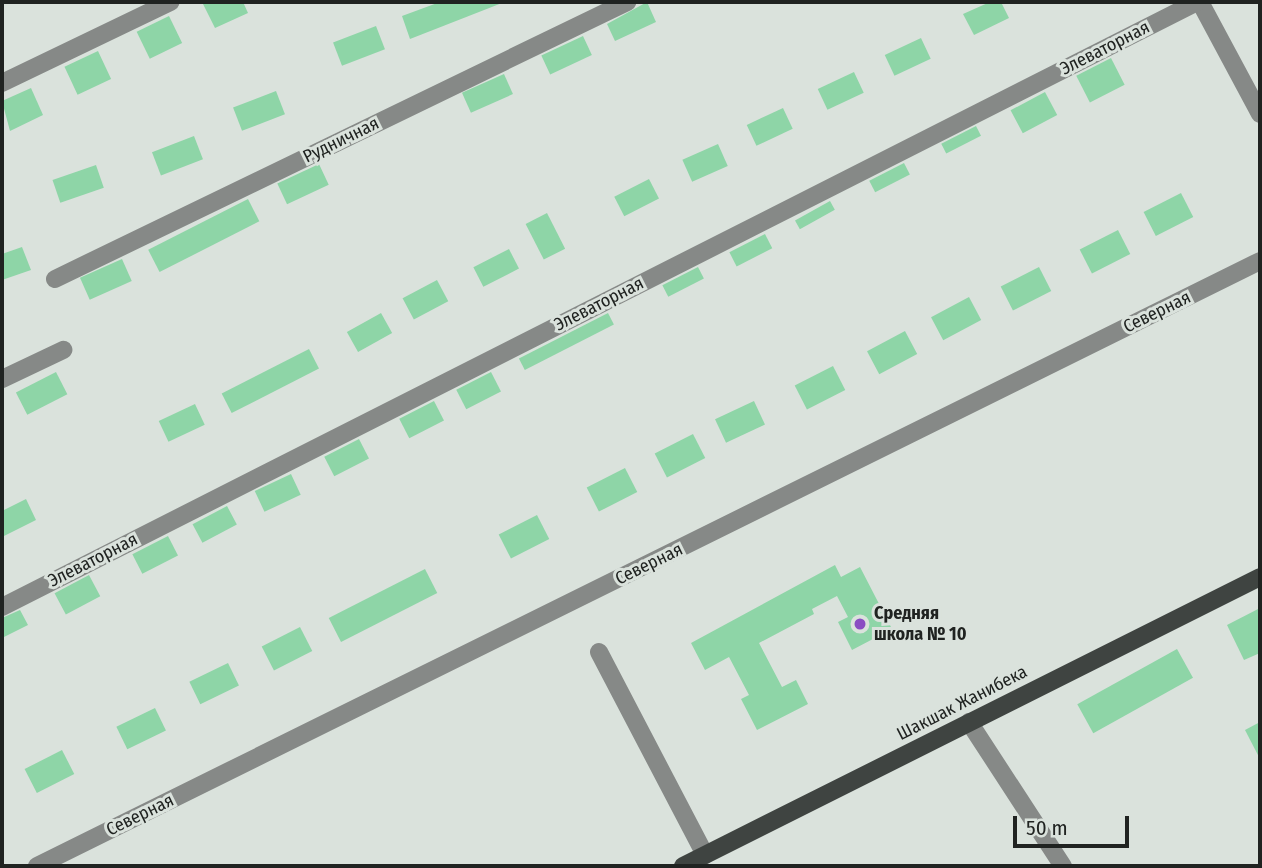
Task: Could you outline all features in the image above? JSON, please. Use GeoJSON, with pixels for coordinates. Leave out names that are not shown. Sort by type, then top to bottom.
{"type":"FeatureCollection","features":[{"type":"Feature","properties":{"kind":"main road","name":"Шакшак Жанибека"},"geometry":{"type":"LineString","coordinates":[[683,866],[1260,576]]}},
{"type":"Feature","properties":{"kind":"street"},"geometry":{"type":"LineString","coordinates":[[2,83],[170,2]]}},
{"type":"Feature","properties":{"kind":"street","name":"Рудничная"},"geometry":{"type":"LineString","coordinates":[[55,279],[626,2]]}},
{"type":"Feature","properties":{"kind":"street"},"geometry":{"type":"LineString","coordinates":[[1198,2],[1260,114]]}},
{"type":"Feature","properties":{"kind":"street","name":"Элеваторная"},"geometry":{"type":"LineString","coordinates":[[2,607],[1198,2]]}},
{"type":"Feature","properties":{"kind":"street","name":"Северная"},"geometry":{"type":"LineString","coordinates":[[37,866],[1260,261]]}},
{"type":"Feature","properties":{"kind":"street"},"geometry":{"type":"LineString","coordinates":[[2,379],[63,350]]}},
{"type":"Feature","properties":{"kind":"street"},"geometry":{"type":"LineString","coordinates":[[599,652],[705,855]]}},
{"type":"Feature","properties":{"kind":"street"},"geometry":{"type":"LineString","coordinates":[[970,722],[1063,866]]}},
{"type":"Feature","properties":{"kind":"building"},"geometry":{"type":"Polygon","coordinates":[[[202,2],[243,2],[248,13],[215,28],[202,2]]]}},
{"type":"Feature","properties":{"kind":"building"},"geometry":{"type":"Polygon","coordinates":[[[440,2],[502,3],[410,39],[402,16],[440,2]]]}},
{"type":"Feature","properties":{"kind":"building"},"geometry":{"type":"Polygon","coordinates":[[[647,2],[656,22],[615,41],[607,24],[647,2]]]}},
{"type":"Feature","properties":{"kind":"building"},"geometry":{"type":"Polygon","coordinates":[[[990,2],[1001,2],[1009,18],[974,35],[963,14],[990,2]]]}},
{"type":"Feature","properties":{"kind":"building"},"geometry":{"type":"Polygon","coordinates":[[[169,16],[182,43],[150,59],[137,32],[169,16]]]}},
{"type":"Feature","properties":{"kind":"building"},"geometry":{"type":"Polygon","coordinates":[[[376,26],[385,49],[342,66],[333,42],[376,26]]]}},
{"type":"Feature","properties":{"kind":"building"},"geometry":{"type":"Polygon","coordinates":[[[583,36],[592,55],[550,74],[541,55],[583,36]]]}},
{"type":"Feature","properties":{"kind":"building"},"geometry":{"type":"Polygon","coordinates":[[[921,38],[931,59],[894,76],[885,55],[921,38]]]}},
{"type":"Feature","properties":{"kind":"building"},"geometry":{"type":"Polygon","coordinates":[[[98,51],[111,79],[78,95],[64,67],[98,51]]]}},
{"type":"Feature","properties":{"kind":"building"},"geometry":{"type":"Polygon","coordinates":[[[1111,58],[1125,85],[1090,102],[1076,76],[1111,58]]]}},
{"type":"Feature","properties":{"kind":"building"},"geometry":{"type":"Polygon","coordinates":[[[854,72],[864,93],[827,110],[818,89],[854,72]]]}},
{"type":"Feature","properties":{"kind":"building"},"geometry":{"type":"Polygon","coordinates":[[[504,74],[513,94],[471,113],[462,93],[504,74]]]}},
{"type":"Feature","properties":{"kind":"building"},"geometry":{"type":"Polygon","coordinates":[[[31,88],[43,115],[10,131],[2,101],[31,88]]]}},
{"type":"Feature","properties":{"kind":"building"},"geometry":{"type":"Polygon","coordinates":[[[276,91],[285,114],[242,131],[233,107],[276,91]]]}},
{"type":"Feature","properties":{"kind":"building"},"geometry":{"type":"Polygon","coordinates":[[[1045,92],[1057,115],[1023,133],[1011,110],[1045,92]]]}},
{"type":"Feature","properties":{"kind":"building"},"geometry":{"type":"Polygon","coordinates":[[[783,108],[793,129],[756,146],[747,125],[783,108]]]}},
{"type":"Feature","properties":{"kind":"building"},"geometry":{"type":"Polygon","coordinates":[[[976,126],[981,136],[946,154],[941,144],[976,126]]]}},
{"type":"Feature","properties":{"kind":"building"},"geometry":{"type":"Polygon","coordinates":[[[194,136],[203,159],[161,175],[152,152],[194,136]]]}},
{"type":"Feature","properties":{"kind":"building"},"geometry":{"type":"Polygon","coordinates":[[[718,144],[728,166],[692,182],[682,160],[718,144]]]}},
{"type":"Feature","properties":{"kind":"building"},"geometry":{"type":"Polygon","coordinates":[[[904,163],[910,175],[875,192],[869,181],[904,163]]]}},
{"type":"Feature","properties":{"kind":"building"},"geometry":{"type":"Polygon","coordinates":[[[319,164],[329,185],[287,204],[277,183],[319,164]]]}},
{"type":"Feature","properties":{"kind":"building"},"geometry":{"type":"Polygon","coordinates":[[[96,165],[104,188],[60,203],[53,180],[96,165]]]}},
{"type":"Feature","properties":{"kind":"building"},"geometry":{"type":"Polygon","coordinates":[[[649,179],[659,199],[624,216],[614,197],[649,179]]]}},
{"type":"Feature","properties":{"kind":"building"},"geometry":{"type":"Polygon","coordinates":[[[1181,193],[1193,217],[1156,236],[1144,212],[1181,193]]]}},
{"type":"Feature","properties":{"kind":"building"},"geometry":{"type":"Polygon","coordinates":[[[248,199],[259,221],[160,272],[148,250],[248,199]]]}},
{"type":"Feature","properties":{"kind":"building"},"geometry":{"type":"Polygon","coordinates":[[[830,201],[835,210],[800,229],[795,220],[830,201]]]}},
{"type":"Feature","properties":{"kind":"building"},"geometry":{"type":"Polygon","coordinates":[[[547,213],[565,249],[544,260],[526,224],[547,213]]]}},
{"type":"Feature","properties":{"kind":"building"},"geometry":{"type":"Polygon","coordinates":[[[1118,230],[1130,254],[1092,274],[1080,250],[1118,230]]]}},
{"type":"Feature","properties":{"kind":"building"},"geometry":{"type":"Polygon","coordinates":[[[765,234],[772,248],[737,266],[729,252],[765,234]]]}},
{"type":"Feature","properties":{"kind":"building"},"geometry":{"type":"Polygon","coordinates":[[[22,247],[31,270],[2,280],[2,254],[22,247]]]}},
{"type":"Feature","properties":{"kind":"building"},"geometry":{"type":"Polygon","coordinates":[[[509,249],[519,269],[483,287],[473,267],[509,249]]]}},
{"type":"Feature","properties":{"kind":"building"},"geometry":{"type":"Polygon","coordinates":[[[122,259],[132,281],[90,300],[80,278],[122,259]]]}},
{"type":"Feature","properties":{"kind":"building"},"geometry":{"type":"Polygon","coordinates":[[[698,267],[704,279],[668,297],[662,285],[698,267]]]}},
{"type":"Feature","properties":{"kind":"building"},"geometry":{"type":"Polygon","coordinates":[[[1039,267],[1051,291],[1013,311],[1001,287],[1039,267]]]}},
{"type":"Feature","properties":{"kind":"building"},"geometry":{"type":"Polygon","coordinates":[[[437,280],[448,301],[414,320],[403,298],[437,280]]]}},
{"type":"Feature","properties":{"kind":"building"},"geometry":{"type":"Polygon","coordinates":[[[969,297],[981,320],[943,340],[931,317],[969,297]]]}},
{"type":"Feature","properties":{"kind":"building"},"geometry":{"type":"Polygon","coordinates":[[[381,313],[392,333],[358,352],[347,332],[381,313]]]}},
{"type":"Feature","properties":{"kind":"building"},"geometry":{"type":"Polygon","coordinates":[[[608,313],[614,325],[525,370],[519,358],[608,313]]]}},
{"type":"Feature","properties":{"kind":"building"},"geometry":{"type":"Polygon","coordinates":[[[905,331],[917,354],[879,374],[867,351],[905,331]]]}},
{"type":"Feature","properties":{"kind":"building"},"geometry":{"type":"Polygon","coordinates":[[[309,349],[319,369],[232,413],[222,393],[309,349]]]}},
{"type":"Feature","properties":{"kind":"building"},"geometry":{"type":"Polygon","coordinates":[[[833,366],[845,390],[807,410],[795,386],[833,366]]]}},
{"type":"Feature","properties":{"kind":"building"},"geometry":{"type":"Polygon","coordinates":[[[56,372],[67,394],[27,415],[16,392],[56,372]]]}},
{"type":"Feature","properties":{"kind":"building"},"geometry":{"type":"Polygon","coordinates":[[[491,372],[501,392],[466,409],[456,390],[491,372]]]}},
{"type":"Feature","properties":{"kind":"building"},"geometry":{"type":"Polygon","coordinates":[[[434,401],[444,421],[409,438],[399,419],[434,401]]]}},
{"type":"Feature","properties":{"kind":"building"},"geometry":{"type":"Polygon","coordinates":[[[754,401],[765,425],[726,443],[715,419],[754,401]]]}},
{"type":"Feature","properties":{"kind":"building"},"geometry":{"type":"Polygon","coordinates":[[[195,404],[205,425],[168,442],[159,421],[195,404]]]}},
{"type":"Feature","properties":{"kind":"building"},"geometry":{"type":"Polygon","coordinates":[[[693,434],[705,458],[667,478],[655,454],[693,434]]]}},
{"type":"Feature","properties":{"kind":"building"},"geometry":{"type":"Polygon","coordinates":[[[359,439],[369,459],[334,476],[324,457],[359,439]]]}},
{"type":"Feature","properties":{"kind":"building"},"geometry":{"type":"Polygon","coordinates":[[[625,468],[637,492],[599,512],[587,488],[625,468]]]}},
{"type":"Feature","properties":{"kind":"building"},"geometry":{"type":"Polygon","coordinates":[[[291,474],[301,495],[264,512],[255,491],[291,474]]]}},
{"type":"Feature","properties":{"kind":"building"},"geometry":{"type":"Polygon","coordinates":[[[26,499],[36,520],[2,537],[2,511],[26,499]]]}},
{"type":"Feature","properties":{"kind":"building"},"geometry":{"type":"Polygon","coordinates":[[[227,506],[237,525],[202,543],[193,524],[227,506]]]}},
{"type":"Feature","properties":{"kind":"building"},"geometry":{"type":"Polygon","coordinates":[[[537,515],[549,539],[511,559],[499,535],[537,515]]]}},
{"type":"Feature","properties":{"kind":"building"},"geometry":{"type":"Polygon","coordinates":[[[168,536],[178,556],[142,574],[132,554],[168,536]]]}},
{"type":"Feature","properties":{"kind":"building"},"geometry":{"type":"Polygon","coordinates":[[[835,565],[841,577],[860,567],[892,629],[852,650],[838,622],[848,617],[837,596],[812,609],[814,614],[759,643],[782,687],[796,680],[808,704],[757,730],[741,699],[749,695],[729,657],[705,670],[691,643],[835,565]]]}},
{"type":"Feature","properties":{"kind":"building"},"geometry":{"type":"Polygon","coordinates":[[[425,569],[437,593],[341,642],[329,618],[425,569]]]}},
{"type":"Feature","properties":{"kind":"building"},"geometry":{"type":"Polygon","coordinates":[[[89,575],[100,596],[66,615],[55,593],[89,575]]]}},
{"type":"Feature","properties":{"kind":"building"},"geometry":{"type":"Polygon","coordinates":[[[1260,608],[1260,653],[1244,660],[1227,625],[1260,608]]]}},
{"type":"Feature","properties":{"kind":"building"},"geometry":{"type":"Polygon","coordinates":[[[20,610],[28,625],[2,638],[2,618],[20,610]]]}},
{"type":"Feature","properties":{"kind":"building"},"geometry":{"type":"Polygon","coordinates":[[[300,627],[312,651],[274,671],[262,647],[300,627]]]}},
{"type":"Feature","properties":{"kind":"building"},"geometry":{"type":"Polygon","coordinates":[[[1177,649],[1193,678],[1093,733],[1077,704],[1177,649]]]}},
{"type":"Feature","properties":{"kind":"building"},"geometry":{"type":"Polygon","coordinates":[[[228,663],[239,685],[200,704],[189,682],[228,663]]]}},
{"type":"Feature","properties":{"kind":"building"},"geometry":{"type":"Polygon","coordinates":[[[155,708],[166,730],[127,749],[116,727],[155,708]]]}},
{"type":"Feature","properties":{"kind":"building"},"geometry":{"type":"Polygon","coordinates":[[[1260,722],[1260,759],[1245,730],[1260,722]]]}},
{"type":"Feature","properties":{"kind":"building"},"geometry":{"type":"Polygon","coordinates":[[[62,750],[74,774],[37,793],[25,769],[62,750]]]}},
{"type":"Feature","properties":{"kind":"place","name":"Средняя школа № 10"},"geometry":{"type":"Point","coordinates":[860,624]}}]}
